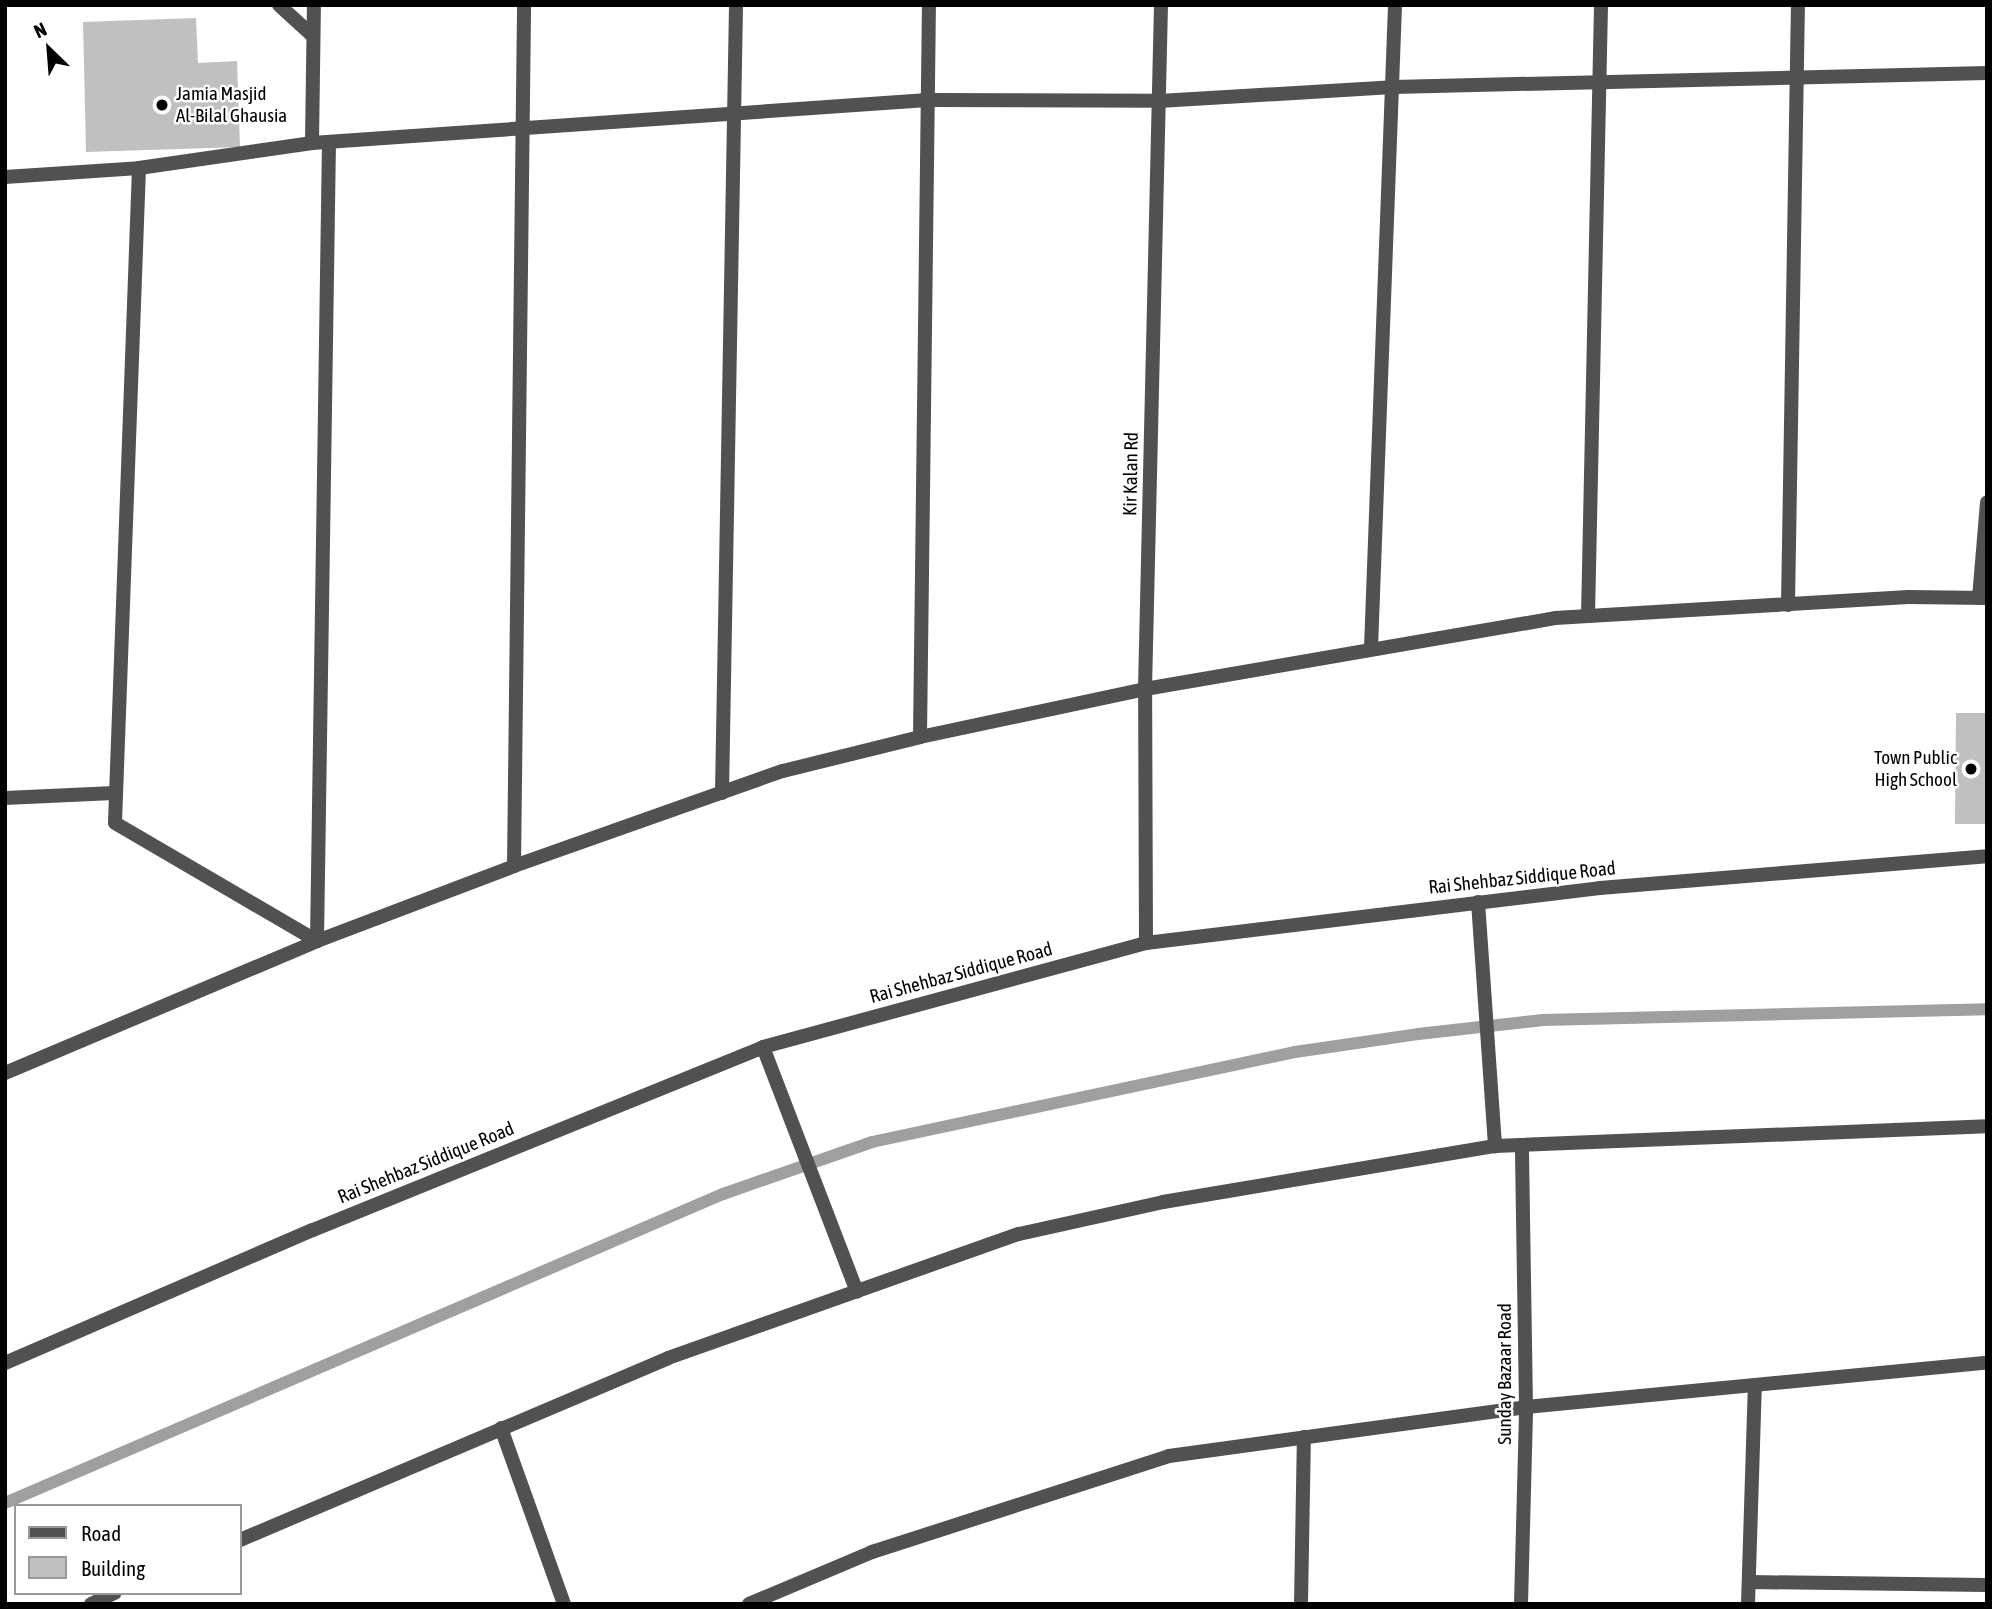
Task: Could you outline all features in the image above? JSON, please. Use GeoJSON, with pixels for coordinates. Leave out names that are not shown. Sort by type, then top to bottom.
{"type":"FeatureCollection","features":[{"type":"Feature","properties":{"kind":"street"},"geometry":{"type":"LineString","coordinates":[[279,5],[313,36]]}},
{"type":"Feature","properties":{"kind":"street"},"geometry":{"type":"LineString","coordinates":[[312,144],[314,5]]}},
{"type":"Feature","properties":{"kind":"street"},"geometry":{"type":"LineString","coordinates":[[514,866],[524,5]]}},
{"type":"Feature","properties":{"kind":"street"},"geometry":{"type":"LineString","coordinates":[[722,793],[736,5]]}},
{"type":"Feature","properties":{"kind":"street"},"geometry":{"type":"LineString","coordinates":[[920,737],[929,5]]}},
{"type":"Feature","properties":{"kind":"street","name":"Kir Kalan Rd"},"geometry":{"type":"LineString","coordinates":[[1146,943],[1145,689],[1161,5]]}},
{"type":"Feature","properties":{"kind":"street"},"geometry":{"type":"LineString","coordinates":[[1371,648],[1395,5]]}},
{"type":"Feature","properties":{"kind":"street"},"geometry":{"type":"LineString","coordinates":[[1588,616],[1601,5]]}},
{"type":"Feature","properties":{"kind":"street"},"geometry":{"type":"LineString","coordinates":[[1788,605],[1794,77],[1798,5]]}},
{"type":"Feature","properties":{"kind":"street"},"geometry":{"type":"LineString","coordinates":[[5,177],[139,168],[329,142],[736,117],[927,100],[1159,101],[1393,87],[1987,73]]}},
{"type":"Feature","properties":{"kind":"street"},"geometry":{"type":"LineString","coordinates":[[317,941],[329,142]]}},
{"type":"Feature","properties":{"kind":"street"},"geometry":{"type":"LineString","coordinates":[[139,168],[115,823],[317,941]]}},
{"type":"Feature","properties":{"kind":"street"},"geometry":{"type":"LineString","coordinates":[[5,1073],[317,941],[514,866],[783,771],[920,737],[1145,689],[1371,648],[1588,616],[1983,598],[1987,502]]}},
{"type":"Feature","properties":{"kind":"street"},"geometry":{"type":"LineString","coordinates":[[5,798],[114,793]]}},
{"type":"Feature","properties":{"kind":"street","name":"Rai Shehbaz Siddique Road"},"geometry":{"type":"LineString","coordinates":[[5,1363],[313,1230],[763,1047],[1146,943],[1478,902],[1987,856]]}},
{"type":"Feature","properties":{"kind":"street"},"geometry":{"type":"LineString","coordinates":[[1478,902],[1495,1146]]}},
{"type":"Feature","properties":{"kind":"street"},"geometry":{"type":"LineString","coordinates":[[763,1047],[857,1292]]}},
{"type":"Feature","properties":{"kind":"street"},"geometry":{"type":"LineString","coordinates":[[242,1539],[668,1358],[1019,1234],[1163,1202],[1495,1146],[1987,1126]]}},
{"type":"Feature","properties":{"kind":"street","name":"Sunday Bazaar Road"},"geometry":{"type":"LineString","coordinates":[[1521,1604],[1526,1407],[1522,1145]]}},
{"type":"Feature","properties":{"kind":"street"},"geometry":{"type":"LineString","coordinates":[[748,1604],[872,1552],[1169,1457],[1526,1407],[1987,1363]]}},
{"type":"Feature","properties":{"kind":"street"},"geometry":{"type":"LineString","coordinates":[[1748,1604],[1755,1385]]}},
{"type":"Feature","properties":{"kind":"street"},"geometry":{"type":"LineString","coordinates":[[500,1428],[564,1604]]}},
{"type":"Feature","properties":{"kind":"street"},"geometry":{"type":"LineString","coordinates":[[1301,1604],[1304,1437]]}},
{"type":"Feature","properties":{"kind":"street"},"geometry":{"type":"LineString","coordinates":[[1749,1582],[1987,1584]]}},
{"type":"Feature","properties":{"kind":"street"},"geometry":{"type":"LineString","coordinates":[[91,1604],[111,1595]]}},
{"type":"Feature","properties":{"kind":"building","name":"Jamia Masjid Al-Bilal Ghausia"},"geometry":{"type":"Polygon","coordinates":[[[196,18],[198,63],[237,61],[240,147],[86,152],[83,22],[196,18]]]}},
{"type":"Feature","properties":{"kind":"building","name":"Town Public High School"},"geometry":{"type":"Polygon","coordinates":[[[1956,713],[1987,713],[1987,824],[1955,824],[1956,713]]]}},
{"type":"Feature","properties":{"kind":"waterway"},"geometry":{"type":"LineString","coordinates":[[5,1503],[723,1194],[872,1142],[1295,1052],[1418,1034],[1543,1020],[1987,1009]]}},
{"type":"Feature","properties":{"kind":"place","name":"Jamia Masjid Al-Bilal Ghausia"},"geometry":{"type":"Point","coordinates":[162,105]}},
{"type":"Feature","properties":{"kind":"place","name":"Town Public High School"},"geometry":{"type":"Point","coordinates":[1971,769]}}]}
